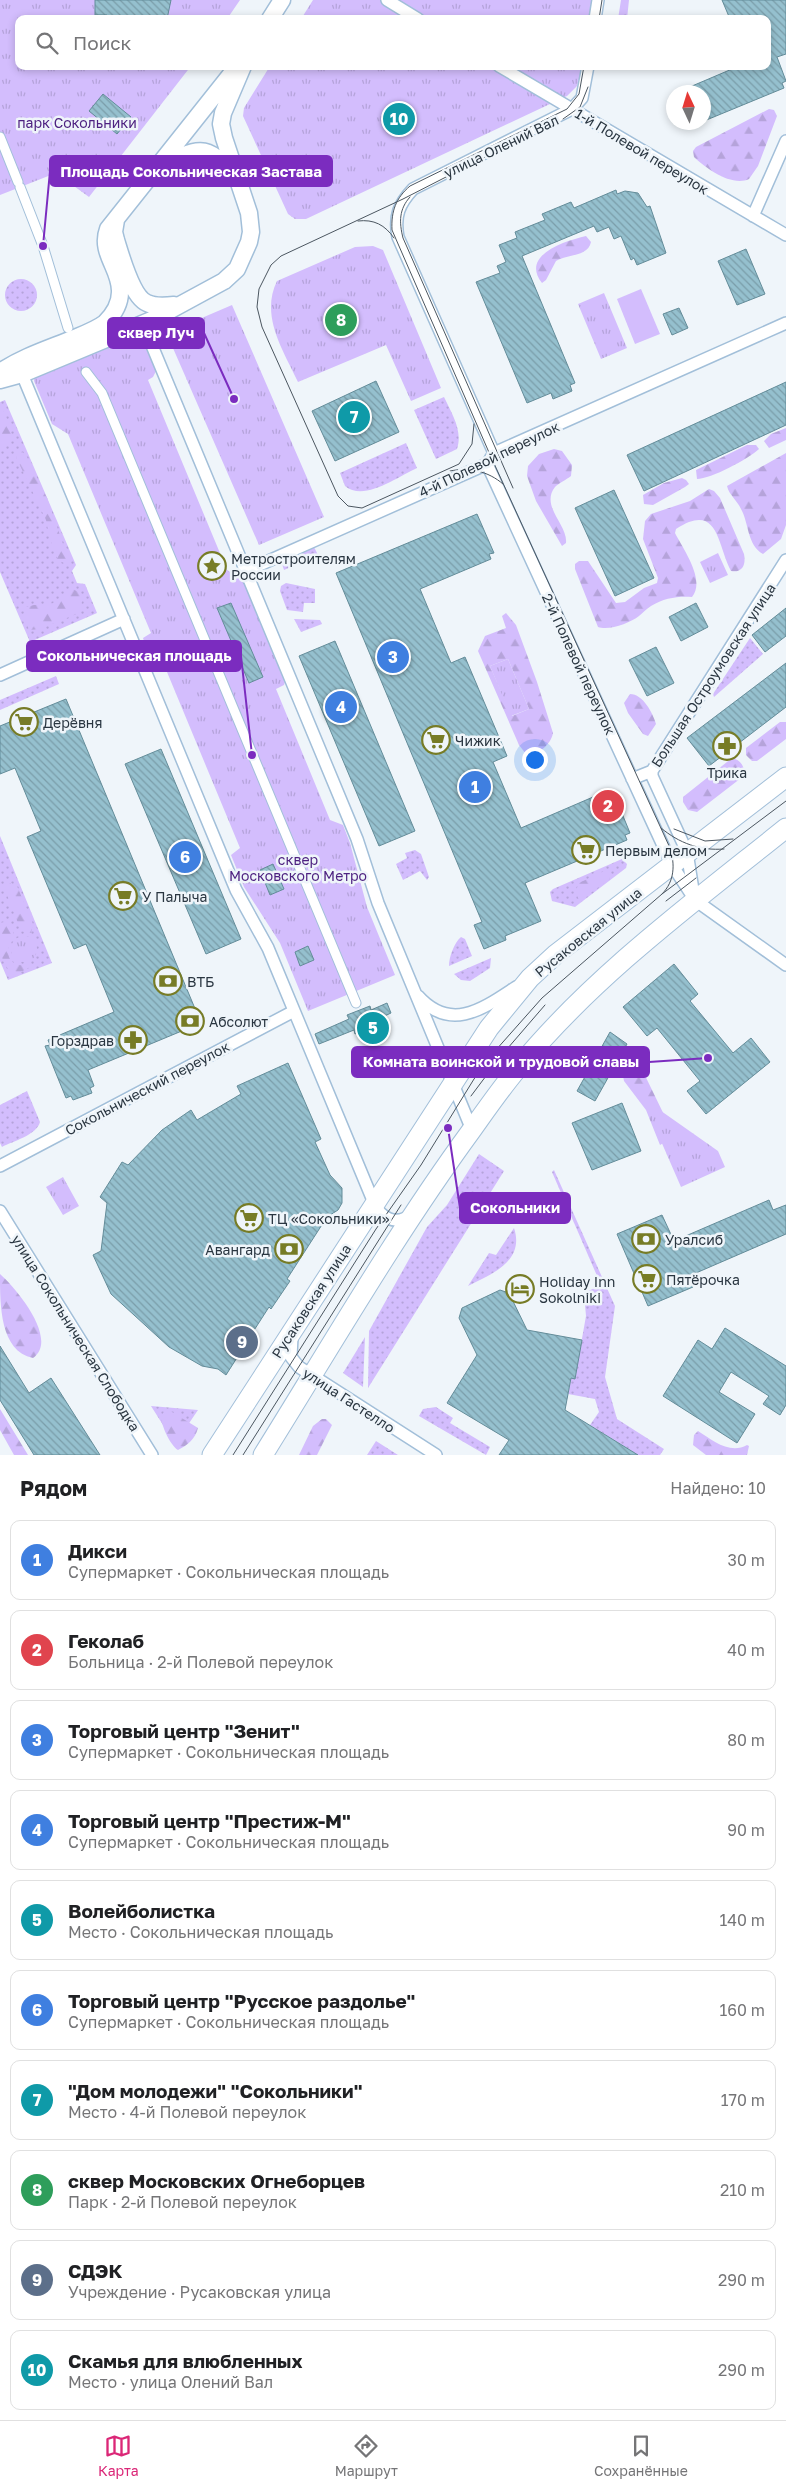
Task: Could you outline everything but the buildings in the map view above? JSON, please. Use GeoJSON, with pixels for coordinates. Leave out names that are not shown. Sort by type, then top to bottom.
{"type":"FeatureCollection","features":[{"type":"Feature","properties":{"kind":"main road"},"geometry":{"type":"LineString","coordinates":[[273,15],[282,0]]}},
{"type":"Feature","properties":{"kind":"main road"},"geometry":{"type":"LineString","coordinates":[[0,372],[17,361],[40,352],[72,333],[104,323],[118,304],[120,291],[105,242],[108,229],[234,70]]}},
{"type":"Feature","properties":{"kind":"main road"},"geometry":{"type":"LineString","coordinates":[[0,380],[22,374],[154,319],[176,305],[224,281],[237,269],[244,257],[251,232],[249,213],[221,124],[241,70]]}},
{"type":"Feature","properties":{"kind":"main road"},"geometry":{"type":"LineString","coordinates":[[154,172],[191,152],[207,151],[222,162],[243,193]]}},
{"type":"Feature","properties":{"kind":"main road"},"geometry":{"type":"LineString","coordinates":[[116,220],[114,232],[116,240],[139,297],[147,304],[155,306],[176,305]]}},
{"type":"Feature","properties":{"kind":"main road","name":"Русаковская улица"},"geometry":{"type":"LineString","coordinates":[[212,1455],[488,1028],[530,978],[578,936],[786,777]]}},
{"type":"Feature","properties":{"kind":"main road"},"geometry":{"type":"LineString","coordinates":[[263,1455],[413,1213],[517,1068],[563,1019],[694,900],[786,828]]}},
{"type":"Feature","properties":{"kind":"street"},"geometry":{"type":"LineString","coordinates":[[386,0],[411,15]]}},
{"type":"Feature","properties":{"kind":"street"},"geometry":{"type":"LineString","coordinates":[[596,15],[598,0]]}},
{"type":"Feature","properties":{"kind":"street","name":"1-й Полевой переулок"},"geometry":{"type":"LineString","coordinates":[[506,70],[786,235]]}},
{"type":"Feature","properties":{"kind":"street","name":"улица Олений Вал"},"geometry":{"type":"LineString","coordinates":[[494,453],[398,237],[396,222],[398,208],[413,189],[572,110],[582,98],[587,70]]}},
{"type":"Feature","properties":{"kind":"street"},"geometry":{"type":"LineString","coordinates":[[0,137],[43,246],[72,333]]}},
{"type":"Feature","properties":{"kind":"street"},"geometry":{"type":"LineString","coordinates":[[752,216],[786,141]]}},
{"type":"Feature","properties":{"kind":"street"},"geometry":{"type":"LineString","coordinates":[[154,319],[148,329],[152,345],[357,839],[378,903],[472,1130]]}},
{"type":"Feature","properties":{"kind":"street","name":"4-й Полевой переулок"},"geometry":{"type":"LineString","coordinates":[[246,571],[486,464],[494,453],[786,323]]}},
{"type":"Feature","properties":{"kind":"street"},"geometry":{"type":"LineString","coordinates":[[40,352],[22,365],[22,374],[236,890],[268,948],[374,1203],[381,1215],[391,1220],[402,1220],[413,1213]]}},
{"type":"Feature","properties":{"kind":"street"},"geometry":{"type":"LineString","coordinates":[[86,372],[102,393],[356,1003]]}},
{"type":"Feature","properties":{"kind":"street","name":"2-й Полевой переулок"},"geometry":{"type":"LineString","coordinates":[[486,464],[672,864],[694,900]]}},
{"type":"Feature","properties":{"kind":"street","name":"Большая Остроумовская улица"},"geometry":{"type":"LineString","coordinates":[[632,779],[652,771],[786,560]]}},
{"type":"Feature","properties":{"kind":"street"},"geometry":{"type":"LineString","coordinates":[[0,675],[124,619]]}},
{"type":"Feature","properties":{"kind":"street"},"geometry":{"type":"LineString","coordinates":[[652,771],[652,776],[687,852],[694,900],[786,965]]}},
{"type":"Feature","properties":{"kind":"street"},"geometry":{"type":"LineString","coordinates":[[415,993],[434,1010],[453,1015],[465,1015],[484,1008],[530,978]]}},
{"type":"Feature","properties":{"kind":"street","name":"Сокольнический переулок"},"geometry":{"type":"LineString","coordinates":[[0,1166],[294,1011]]}},
{"type":"Feature","properties":{"kind":"street","name":"улица Сокольническая Слободка"},"geometry":{"type":"LineString","coordinates":[[0,1211],[152,1455]]}},
{"type":"Feature","properties":{"kind":"street","name":"улица Гастелло"},"geometry":{"type":"LineString","coordinates":[[293,1328],[290,1349],[291,1357],[299,1367],[436,1455]]}},
{"type":"Feature","properties":{"kind":"green space","name":"парк Сокольники"},"geometry":{"type":"Polygon","coordinates":[[[0,0],[240,0],[230,15],[15,15],[15,70],[188,70],[89,197],[56,173],[0,195],[0,0]]]}},
{"type":"Feature","properties":{"kind":"green space"},"geometry":{"type":"Polygon","coordinates":[[[313,0],[593,0],[591,15],[304,15],[313,0]]]}},
{"type":"Feature","properties":{"kind":"green space"},"geometry":{"type":"Polygon","coordinates":[[[621,0],[629,0],[627,15],[619,15],[621,0]]]}},
{"type":"Feature","properties":{"kind":"green space"},"geometry":{"type":"Polygon","coordinates":[[[268,70],[582,70],[577,86],[567,96],[306,219],[295,219],[288,214],[243,116],[244,108],[268,70]]]}},
{"type":"Feature","properties":{"kind":"green space"},"geometry":{"type":"Polygon","coordinates":[[[769,109],[774,110],[777,116],[758,166],[749,179],[735,181],[728,179],[706,167],[694,157],[693,151],[696,147],[769,109]]]}},
{"type":"Feature","properties":{"kind":"green space"},"geometry":{"type":"Polygon","coordinates":[[[586,236],[591,242],[589,247],[582,253],[556,261],[546,280],[542,283],[537,273],[537,265],[541,257],[557,246],[586,236]]]}},
{"type":"Feature","properties":{"kind":"green space"},"geometry":{"type":"Polygon","coordinates":[[[373,246],[383,250],[441,388],[411,401],[386,345],[298,382],[280,345],[272,320],[272,294],[277,281],[355,247],[373,246]]]}},
{"type":"Feature","properties":{"kind":"green space"},"geometry":{"type":"Polygon","coordinates":[[[21,279],[27,280],[32,284],[36,289],[36,301],[32,306],[27,310],[21,311],[15,310],[10,306],[6,301],[5,295],[6,289],[10,284],[15,280],[21,279]]]}},
{"type":"Feature","properties":{"kind":"green space"},"geometry":{"type":"Polygon","coordinates":[[[641,289],[660,334],[635,344],[617,299],[641,289]]]}},
{"type":"Feature","properties":{"kind":"green space"},"geometry":{"type":"Polygon","coordinates":[[[604,293],[627,348],[601,359],[578,304],[604,293]]]}},
{"type":"Feature","properties":{"kind":"green space"},"geometry":{"type":"Polygon","coordinates":[[[232,305],[324,517],[259,545],[169,339],[170,334],[176,329],[232,305]]]}},
{"type":"Feature","properties":{"kind":"green space","name":"сквер Московского Метро"},"geometry":{"type":"Polygon","coordinates":[[[139,333],[156,371],[153,377],[148,380],[227,570],[243,580],[285,682],[284,685],[276,689],[330,820],[343,825],[350,843],[367,907],[395,975],[308,1011],[280,943],[244,887],[231,855],[240,848],[167,672],[150,660],[143,638],[151,633],[68,434],[52,424],[34,381],[34,376],[139,333]]]}},
{"type":"Feature","properties":{"kind":"green space"},"geometry":{"type":"Polygon","coordinates":[[[444,397],[456,423],[459,436],[457,449],[436,459],[414,410],[444,397]]]}},
{"type":"Feature","properties":{"kind":"green space"},"geometry":{"type":"Polygon","coordinates":[[[5,400],[76,565],[72,571],[77,583],[85,584],[97,613],[30,642],[0,572],[0,402],[5,400]]]}},
{"type":"Feature","properties":{"kind":"green space"},"geometry":{"type":"Polygon","coordinates":[[[0,409],[3,410],[8,421],[11,437],[6,446],[0,449],[0,409]]]}},
{"type":"Feature","properties":{"kind":"green space"},"geometry":{"type":"Polygon","coordinates":[[[786,428],[786,440],[769,448],[764,441],[771,434],[786,428]]]}},
{"type":"Feature","properties":{"kind":"green space"},"geometry":{"type":"Polygon","coordinates":[[[406,443],[417,468],[371,490],[353,490],[345,486],[340,473],[406,443]]]}},
{"type":"Feature","properties":{"kind":"green space"},"geometry":{"type":"Polygon","coordinates":[[[747,445],[756,445],[759,449],[729,468],[711,476],[697,479],[696,470],[747,445]]]}},
{"type":"Feature","properties":{"kind":"green space"},"geometry":{"type":"Polygon","coordinates":[[[554,449],[562,451],[572,465],[571,476],[555,487],[551,494],[552,508],[565,536],[566,543],[562,546],[536,501],[527,476],[528,466],[539,454],[554,449]]]}},
{"type":"Feature","properties":{"kind":"green space"},"geometry":{"type":"Polygon","coordinates":[[[22,452],[26,455],[47,498],[63,544],[70,554],[68,565],[58,560],[50,539],[46,520],[16,457],[22,452]]]}},
{"type":"Feature","properties":{"kind":"green space"},"geometry":{"type":"Polygon","coordinates":[[[786,453],[786,525],[781,539],[763,554],[754,545],[744,515],[727,486],[786,453]]]}},
{"type":"Feature","properties":{"kind":"green space"},"geometry":{"type":"Polygon","coordinates":[[[682,478],[689,484],[653,505],[644,504],[643,495],[664,483],[682,478]]]}},
{"type":"Feature","properties":{"kind":"green space"},"geometry":{"type":"Polygon","coordinates":[[[709,489],[714,491],[720,498],[744,554],[743,567],[738,571],[731,571],[719,539],[709,523],[701,520],[690,522],[676,529],[675,533],[695,573],[696,590],[692,597],[666,599],[651,606],[635,619],[625,624],[608,628],[598,627],[575,569],[575,564],[579,561],[588,561],[616,603],[625,602],[644,588],[657,583],[658,578],[643,539],[645,521],[651,514],[690,501],[709,489]]]}},
{"type":"Feature","properties":{"kind":"green space"},"geometry":{"type":"Polygon","coordinates":[[[314,547],[318,555],[284,570],[281,561],[314,547]]]}},
{"type":"Feature","properties":{"kind":"green space"},"geometry":{"type":"Polygon","coordinates":[[[718,553],[728,575],[710,583],[700,562],[718,553]]]}},
{"type":"Feature","properties":{"kind":"green space"},"geometry":{"type":"Polygon","coordinates":[[[286,583],[315,589],[315,603],[304,603],[303,612],[287,610],[280,591],[281,586],[286,583]]]}},
{"type":"Feature","properties":{"kind":"green space"},"geometry":{"type":"Polygon","coordinates":[[[73,589],[80,593],[82,601],[79,613],[40,629],[29,630],[24,614],[26,607],[50,605],[73,589]]]}},
{"type":"Feature","properties":{"kind":"green space"},"geometry":{"type":"Polygon","coordinates":[[[506,613],[516,625],[553,733],[543,749],[535,753],[526,754],[519,745],[478,651],[485,636],[506,628],[502,616],[506,613]],[[508,659],[490,666],[512,716],[529,709],[508,659]]]}},
{"type":"Feature","properties":{"kind":"green space"},"geometry":{"type":"Polygon","coordinates":[[[294,619],[320,620],[322,624],[301,632],[294,619]]]}},
{"type":"Feature","properties":{"kind":"green space"},"geometry":{"type":"Polygon","coordinates":[[[750,638],[763,654],[714,697],[713,694],[750,638]]]}},
{"type":"Feature","properties":{"kind":"green space"},"geometry":{"type":"Polygon","coordinates":[[[508,659],[529,709],[511,716],[490,666],[508,659]]]}},
{"type":"Feature","properties":{"kind":"green space"},"geometry":{"type":"Polygon","coordinates":[[[56,676],[59,684],[0,710],[0,700],[56,676]]]}},
{"type":"Feature","properties":{"kind":"green space"},"geometry":{"type":"Polygon","coordinates":[[[630,694],[639,697],[647,705],[656,724],[648,736],[643,734],[628,713],[624,703],[630,694]]]}},
{"type":"Feature","properties":{"kind":"green space"},"geometry":{"type":"Polygon","coordinates":[[[780,722],[786,722],[786,739],[757,761],[752,761],[746,755],[746,748],[780,722]]]}},
{"type":"Feature","properties":{"kind":"green space"},"geometry":{"type":"Polygon","coordinates":[[[732,758],[742,764],[745,775],[697,812],[688,810],[683,802],[683,797],[732,758]]]}},
{"type":"Feature","properties":{"kind":"green space"},"geometry":{"type":"Polygon","coordinates":[[[0,836],[52,963],[8,980],[0,961],[0,836]]]}},
{"type":"Feature","properties":{"kind":"green space"},"geometry":{"type":"Polygon","coordinates":[[[415,850],[421,854],[429,877],[427,880],[420,871],[403,880],[396,864],[407,858],[405,853],[415,850]]]}},
{"type":"Feature","properties":{"kind":"green space"},"geometry":{"type":"Polygon","coordinates":[[[622,859],[627,864],[626,868],[575,907],[552,901],[550,892],[553,889],[622,859]]]}},
{"type":"Feature","properties":{"kind":"green space"},"geometry":{"type":"Polygon","coordinates":[[[604,871],[609,871],[610,879],[582,899],[578,898],[576,890],[579,883],[604,871]]]}},
{"type":"Feature","properties":{"kind":"green space"},"geometry":{"type":"Polygon","coordinates":[[[11,883],[17,886],[33,924],[31,933],[21,931],[4,887],[11,883]]]}},
{"type":"Feature","properties":{"kind":"green space"},"geometry":{"type":"Polygon","coordinates":[[[4,922],[14,931],[8,954],[9,958],[16,964],[32,966],[12,977],[0,954],[0,923],[4,922]]]}},
{"type":"Feature","properties":{"kind":"green space"},"geometry":{"type":"Polygon","coordinates":[[[24,936],[33,940],[37,949],[33,958],[24,962],[15,958],[11,949],[15,940],[24,936]]]}},
{"type":"Feature","properties":{"kind":"green space"},"geometry":{"type":"Polygon","coordinates":[[[461,937],[465,939],[472,956],[449,966],[452,950],[461,937]]]}},
{"type":"Feature","properties":{"kind":"green space"},"geometry":{"type":"Polygon","coordinates":[[[491,958],[490,968],[470,981],[461,980],[454,974],[491,958]]]}},
{"type":"Feature","properties":{"kind":"green space"},"geometry":{"type":"Polygon","coordinates":[[[637,1059],[668,1123],[665,1142],[660,1145],[646,1110],[624,1081],[623,1076],[630,1061],[637,1059]]]}},
{"type":"Feature","properties":{"kind":"green space"},"geometry":{"type":"Polygon","coordinates":[[[27,1091],[40,1122],[38,1127],[30,1134],[2,1147],[0,1143],[0,1105],[27,1091]]]}},
{"type":"Feature","properties":{"kind":"green space"},"geometry":{"type":"Polygon","coordinates":[[[654,1106],[718,1151],[725,1167],[681,1187],[647,1109],[654,1106]]]}},
{"type":"Feature","properties":{"kind":"green space"},"geometry":{"type":"Polygon","coordinates":[[[479,1154],[504,1171],[368,1388],[369,1331],[427,1227],[447,1205],[479,1154]]]}},
{"type":"Feature","properties":{"kind":"green space"},"geometry":{"type":"Polygon","coordinates":[[[554,1170],[615,1306],[605,1377],[617,1419],[664,1449],[660,1455],[638,1455],[590,1425],[599,1412],[595,1399],[568,1394],[571,1378],[575,1378],[586,1316],[584,1293],[601,1285],[552,1172],[554,1170]]]}},
{"type":"Feature","properties":{"kind":"green space"},"geometry":{"type":"Polygon","coordinates":[[[63,1177],[79,1206],[63,1215],[46,1187],[63,1177]]]}},
{"type":"Feature","properties":{"kind":"green space"},"geometry":{"type":"Polygon","coordinates":[[[514,1228],[515,1249],[511,1258],[487,1277],[468,1286],[489,1253],[496,1255],[514,1228]]]}},
{"type":"Feature","properties":{"kind":"green space"},"geometry":{"type":"Polygon","coordinates":[[[0,1274],[25,1302],[38,1327],[41,1339],[40,1350],[33,1358],[22,1354],[8,1337],[2,1313],[0,1274]]]}},
{"type":"Feature","properties":{"kind":"green space"},"geometry":{"type":"Polygon","coordinates":[[[365,1337],[363,1387],[343,1373],[365,1337]]]}},
{"type":"Feature","properties":{"kind":"green space"},"geometry":{"type":"Polygon","coordinates":[[[151,1406],[198,1410],[175,1444],[151,1406]]]}},
{"type":"Feature","properties":{"kind":"green space"},"geometry":{"type":"Polygon","coordinates":[[[436,1407],[453,1418],[450,1423],[490,1447],[486,1455],[419,1416],[423,1409],[436,1407]]]}},
{"type":"Feature","properties":{"kind":"green space"},"geometry":{"type":"Polygon","coordinates":[[[0,1409],[28,1455],[14,1455],[0,1430],[0,1409]]]}},
{"type":"Feature","properties":{"kind":"green space"},"geometry":{"type":"Polygon","coordinates":[[[164,1412],[172,1412],[198,1428],[191,1441],[178,1450],[172,1444],[164,1429],[161,1416],[164,1412]]]}},
{"type":"Feature","properties":{"kind":"green space"},"geometry":{"type":"Polygon","coordinates":[[[322,1419],[326,1419],[332,1425],[317,1455],[299,1455],[313,1426],[322,1419]]]}},
{"type":"Feature","properties":{"kind":"green space"},"geometry":{"type":"Polygon","coordinates":[[[698,1431],[715,1442],[728,1447],[741,1448],[747,1445],[749,1446],[747,1455],[706,1455],[693,1445],[694,1435],[698,1431]]]}},
{"type":"Feature","properties":{"kind":"green space"},"geometry":{"type":"Polygon","coordinates":[[[376,1441],[398,1455],[367,1455],[376,1441]]]}},
{"type":"Feature","properties":{"kind":"tram line"},"geometry":{"type":"LineString","coordinates":[[600,15],[602,0]]}},
{"type":"Feature","properties":{"kind":"tram line"},"geometry":{"type":"LineString","coordinates":[[583,70],[579,94],[567,109],[410,186],[395,205],[392,217],[392,230],[491,457],[670,848],[673,860],[672,878],[662,894]]}},
{"type":"Feature","properties":{"kind":"tram line"},"geometry":{"type":"LineString","coordinates":[[563,119],[580,107],[588,87]]}},
{"type":"Feature","properties":{"kind":"tram line"},"geometry":{"type":"LineString","coordinates":[[474,424],[472,444],[459,464],[362,508],[348,506],[338,496],[262,327],[257,307],[259,289],[271,265],[281,256],[403,199],[491,154]]}},
{"type":"Feature","properties":{"kind":"tram line"},"geometry":{"type":"LineString","coordinates":[[410,197],[404,206],[401,216],[403,238],[513,488]]}},
{"type":"Feature","properties":{"kind":"tram line"},"geometry":{"type":"LineString","coordinates":[[358,221],[369,221],[379,224],[394,238]]}},
{"type":"Feature","properties":{"kind":"tram line"},"geometry":{"type":"LineString","coordinates":[[450,471],[478,471],[491,476],[503,484]]}},
{"type":"Feature","properties":{"kind":"tram line"},"geometry":{"type":"LineString","coordinates":[[233,1455],[376,1229],[421,1165],[474,1079],[495,1051],[542,998],[662,894],[786,801]]}},
{"type":"Feature","properties":{"kind":"tram line"},"geometry":{"type":"LineString","coordinates":[[661,828],[675,838],[690,845],[707,849],[724,849]]}},
{"type":"Feature","properties":{"kind":"tram line"},"geometry":{"type":"LineString","coordinates":[[674,829],[705,841],[733,839]]}},
{"type":"Feature","properties":{"kind":"tram line"},"geometry":{"type":"LineString","coordinates":[[666,901],[696,878]]}},
{"type":"Feature","properties":{"kind":"tram line"},"geometry":{"type":"LineString","coordinates":[[471,1096],[501,1056],[545,1005]]}},
{"type":"Feature","properties":{"kind":"tram line"},"geometry":{"type":"LineString","coordinates":[[243,1455],[401,1205]]}},
{"type":"Feature","properties":{"kind":"place","name":"Скамья для влюбленных"},"geometry":{"type":"Point","coordinates":[399,119]}},
{"type":"Feature","properties":{"kind":"place","name":"Площадь Сокольническая Застава"},"geometry":{"type":"Point","coordinates":[43,246]}},
{"type":"Feature","properties":{"kind":"place","name":"сквер Московских Огнеборцев"},"geometry":{"type":"Point","coordinates":[341,320]}},
{"type":"Feature","properties":{"kind":"place","name":"сквер Луч"},"geometry":{"type":"Point","coordinates":[234,399]}},
{"type":"Feature","properties":{"kind":"place","name":"\"Дом молодежи\" \"Сокольники\""},"geometry":{"type":"Point","coordinates":[354,417]}},
{"type":"Feature","properties":{"kind":"place","name":"Метростроителям России"},"geometry":{"type":"Point","coordinates":[212,566]}},
{"type":"Feature","properties":{"kind":"place","name":"Торговый центр \"Зенит\""},"geometry":{"type":"Point","coordinates":[393,657]}},
{"type":"Feature","properties":{"kind":"place","name":"Торговый центр \"Престиж-М\""},"geometry":{"type":"Point","coordinates":[341,707]}},
{"type":"Feature","properties":{"kind":"place","name":"Дерёвня"},"geometry":{"type":"Point","coordinates":[24,722]}},
{"type":"Feature","properties":{"kind":"place","name":"Чижик"},"geometry":{"type":"Point","coordinates":[436,740]}},
{"type":"Feature","properties":{"kind":"place","name":"Трика"},"geometry":{"type":"Point","coordinates":[727,746]}},
{"type":"Feature","properties":{"kind":"place","name":"Сокольническая площадь"},"geometry":{"type":"Point","coordinates":[252,755]}},
{"type":"Feature","properties":{"kind":"place","name":"Дикси"},"geometry":{"type":"Point","coordinates":[475,787]}},
{"type":"Feature","properties":{"kind":"place","name":"Геколаб"},"geometry":{"type":"Point","coordinates":[608,806]}},
{"type":"Feature","properties":{"kind":"place","name":"Первым делом"},"geometry":{"type":"Point","coordinates":[586,850]}},
{"type":"Feature","properties":{"kind":"place","name":"Торговый центр \"Русское раздолье\""},"geometry":{"type":"Point","coordinates":[185,857]}},
{"type":"Feature","properties":{"kind":"place","name":"У Палыча"},"geometry":{"type":"Point","coordinates":[123,896]}},
{"type":"Feature","properties":{"kind":"place","name":"ВТБ"},"geometry":{"type":"Point","coordinates":[168,981]}},
{"type":"Feature","properties":{"kind":"place","name":"Абсолют"},"geometry":{"type":"Point","coordinates":[190,1021]}},
{"type":"Feature","properties":{"kind":"place","name":"Волейболистка"},"geometry":{"type":"Point","coordinates":[373,1028]}},
{"type":"Feature","properties":{"kind":"place","name":"Горздрав"},"geometry":{"type":"Point","coordinates":[133,1040]}},
{"type":"Feature","properties":{"kind":"place","name":"Комната воинской и трудовой славы"},"geometry":{"type":"Point","coordinates":[708,1058]}},
{"type":"Feature","properties":{"kind":"place","name":"Сокольники"},"geometry":{"type":"Point","coordinates":[448,1128]}},
{"type":"Feature","properties":{"kind":"place","name":"ТЦ «Сокольники»"},"geometry":{"type":"Point","coordinates":[249,1218]}},
{"type":"Feature","properties":{"kind":"place","name":"Уралсиб"},"geometry":{"type":"Point","coordinates":[646,1239]}},
{"type":"Feature","properties":{"kind":"place","name":"Авангард"},"geometry":{"type":"Point","coordinates":[289,1249]}},
{"type":"Feature","properties":{"kind":"place","name":"Пятёрочка"},"geometry":{"type":"Point","coordinates":[647,1279]}},
{"type":"Feature","properties":{"kind":"place","name":"Holiday Inn Sokolniki"},"geometry":{"type":"Point","coordinates":[520,1289]}},
{"type":"Feature","properties":{"kind":"place","name":"СДЭК"},"geometry":{"type":"Point","coordinates":[242,1342]}}]}
